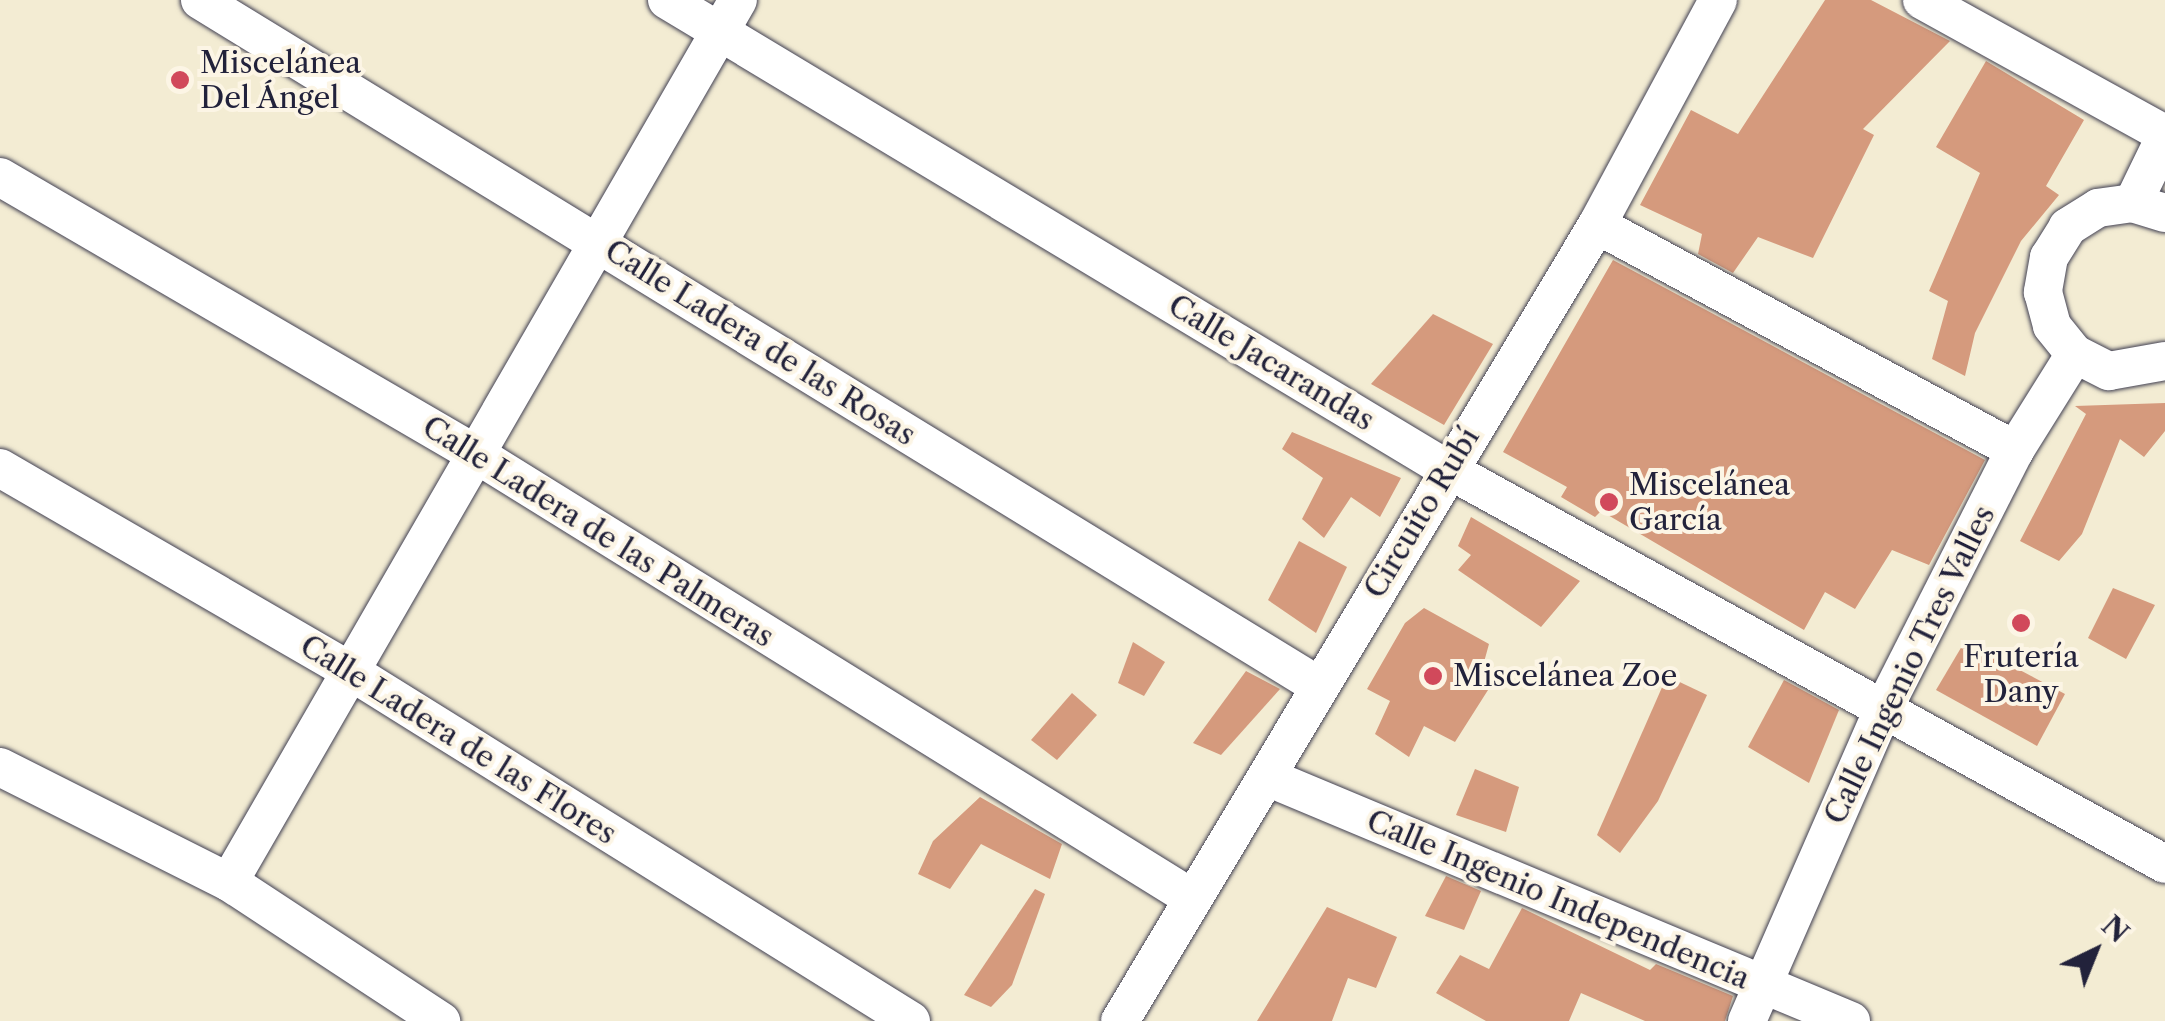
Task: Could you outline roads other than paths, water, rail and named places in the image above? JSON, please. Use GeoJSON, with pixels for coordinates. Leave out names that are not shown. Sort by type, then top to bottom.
{"type":"FeatureCollection","features":[{"type":"Feature","properties":{"kind":"street","name":"Calle Ladera de las Rosas"},"geometry":{"type":"LineString","coordinates":[[200,0],[1319,686]]}},
{"type":"Feature","properties":{"kind":"street","name":"Calle Jacarandas"},"geometry":{"type":"LineString","coordinates":[[667,0],[728,16],[1448,469],[1882,712],[2165,864]]}},
{"type":"Feature","properties":{"kind":"street"},"geometry":{"type":"LineString","coordinates":[[1922,0],[2165,135],[2149,208],[2083,217],[2049,256],[2043,292],[2052,326],[2075,354],[2110,371],[2165,361]]}},
{"type":"Feature","properties":{"kind":"street","name":"Circuito Rubí"},"geometry":{"type":"LineString","coordinates":[[1120,1021],[1190,898],[1597,225],[1703,5]]}},
{"type":"Feature","properties":{"kind":"street"},"geometry":{"type":"LineString","coordinates":[[228,882],[345,668],[728,16]]}},
{"type":"Feature","properties":{"kind":"street","name":"Calle Ladera de las Palmeras"},"geometry":{"type":"LineString","coordinates":[[0,176],[474,453],[1190,898]]}},
{"type":"Feature","properties":{"kind":"street"},"geometry":{"type":"LineString","coordinates":[[1597,225],[2015,450]]}},
{"type":"Feature","properties":{"kind":"street","name":"Calle Ingenio Tres Valles"},"geometry":{"type":"LineString","coordinates":[[1747,1021],[1882,712],[2015,450],[2075,354]]}},
{"type":"Feature","properties":{"kind":"street","name":"Calle Ladera de las Flores"},"geometry":{"type":"LineString","coordinates":[[0,468],[345,668],[911,1021]]}},
{"type":"Feature","properties":{"kind":"street"},"geometry":{"type":"LineString","coordinates":[[0,767],[228,882],[442,1021]]}},
{"type":"Feature","properties":{"kind":"street","name":"Calle Ingenio Independencia"},"geometry":{"type":"LineString","coordinates":[[1266,776],[1851,1021]]}},
{"type":"Feature","properties":{"kind":"place","name":"Miscelánea Del Ángel"},"geometry":{"type":"Point","coordinates":[180,80]}},
{"type":"Feature","properties":{"kind":"place","name":"Miscelánea García"},"geometry":{"type":"Point","coordinates":[1609,502]}},
{"type":"Feature","properties":{"kind":"place","name":"Frutería Dany"},"geometry":{"type":"Point","coordinates":[2021,623]}},
{"type":"Feature","properties":{"kind":"place","name":"Miscelánea Zoe"},"geometry":{"type":"Point","coordinates":[1433,676]}}]}
